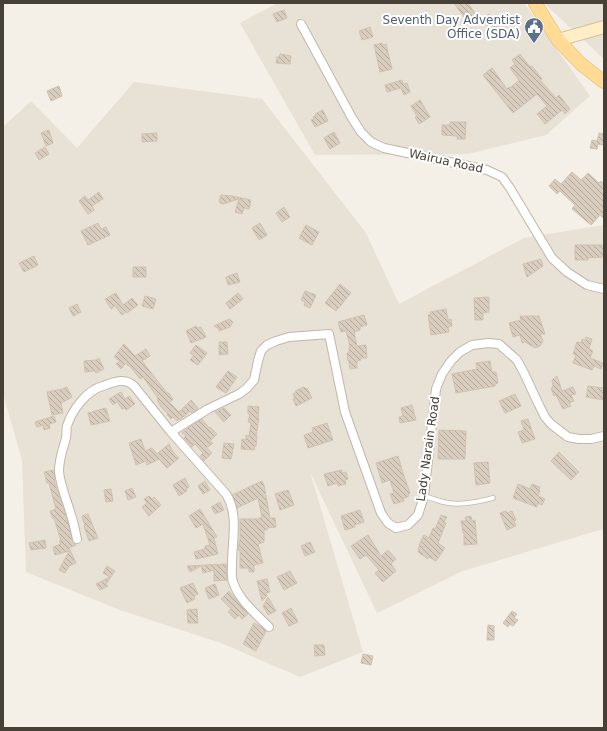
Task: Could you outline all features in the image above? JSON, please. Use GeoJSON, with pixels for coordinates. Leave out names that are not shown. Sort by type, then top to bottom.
{"type":"FeatureCollection","features":[{"type":"Feature","properties":{"kind":"main road"},"geometry":{"type":"LineString","coordinates":[[535,3],[558,40],[581,64],[604,82]]}},
{"type":"Feature","properties":{"kind":"main road"},"geometry":{"type":"LineString","coordinates":[[558,40],[604,27]]}},
{"type":"Feature","properties":{"kind":"street","name":"Wairua Road"},"geometry":{"type":"LineString","coordinates":[[301,24],[352,118],[361,132],[371,142],[384,148],[487,170],[502,177],[552,258],[567,272],[587,285],[604,289]]}},
{"type":"Feature","properties":{"kind":"street","name":"Lady Narain Road"},"geometry":{"type":"LineString","coordinates":[[171,432],[208,409],[239,394],[247,388],[254,380],[261,351],[267,346],[276,341],[289,337],[329,334],[345,412],[381,513],[388,523],[396,528],[408,525],[418,515],[424,496],[436,389],[442,374],[451,361],[460,352],[472,345],[488,343],[499,344],[517,360],[546,417],[551,424],[568,437],[591,439],[604,436]]}},
{"type":"Feature","properties":{"kind":"street"},"geometry":{"type":"LineString","coordinates":[[77,538],[59,470],[60,457],[66,437],[67,427],[72,414],[78,405],[88,395],[99,387],[125,380],[134,386],[171,432],[229,499],[232,509],[233,526],[233,581],[240,595],[269,627]]}},
{"type":"Feature","properties":{"kind":"lane"},"geometry":{"type":"LineString","coordinates":[[424,496],[443,502],[454,503],[472,502],[493,498]]}},
{"type":"Feature","properties":{"kind":"shaded area"},"geometry":{"type":"Polygon","coordinates":[[[278,3],[524,3],[590,96],[546,135],[468,154],[315,155],[240,23],[278,3]]]}},
{"type":"Feature","properties":{"kind":"shaded area"},"geometry":{"type":"Polygon","coordinates":[[[604,3],[604,59],[545,4],[604,3]]]}},
{"type":"Feature","properties":{"kind":"shaded area"},"geometry":{"type":"Polygon","coordinates":[[[134,82],[262,99],[366,233],[399,304],[524,238],[604,225],[604,529],[463,571],[377,613],[310,472],[363,652],[300,677],[221,643],[120,610],[26,572],[22,460],[3,394],[3,127],[31,101],[77,148],[134,82]]]}},
{"type":"Feature","properties":{"kind":"building"},"geometry":{"type":"Polygon","coordinates":[[[454,3],[468,3],[476,15],[467,21],[454,3]]]}},
{"type":"Feature","properties":{"kind":"building"},"geometry":{"type":"Polygon","coordinates":[[[284,10],[287,18],[277,22],[273,14],[284,10]]]}},
{"type":"Feature","properties":{"kind":"building"},"geometry":{"type":"Polygon","coordinates":[[[489,14],[501,30],[491,37],[487,32],[490,30],[482,19],[489,14]]]}},
{"type":"Feature","properties":{"kind":"building"},"geometry":{"type":"Polygon","coordinates":[[[370,27],[373,37],[362,40],[359,31],[370,27]]]}},
{"type":"Feature","properties":{"kind":"building"},"geometry":{"type":"Polygon","coordinates":[[[382,43],[383,45],[386,44],[392,69],[380,72],[374,45],[382,43]]]}},
{"type":"Feature","properties":{"kind":"building"},"geometry":{"type":"Polygon","coordinates":[[[280,54],[291,56],[290,64],[276,63],[277,57],[279,57],[280,54]]]}},
{"type":"Feature","properties":{"kind":"building"},"geometry":{"type":"Polygon","coordinates":[[[520,54],[530,67],[532,66],[542,79],[540,80],[556,98],[559,95],[570,109],[565,114],[562,110],[545,124],[537,114],[547,106],[537,94],[513,113],[483,75],[492,68],[507,89],[509,87],[510,88],[519,80],[510,68],[515,64],[512,60],[520,54]]]}},
{"type":"Feature","properties":{"kind":"building"},"geometry":{"type":"Polygon","coordinates":[[[402,80],[403,84],[407,83],[410,92],[404,95],[401,88],[387,92],[385,85],[402,80]]]}},
{"type":"Feature","properties":{"kind":"building"},"geometry":{"type":"Polygon","coordinates":[[[59,86],[62,96],[51,101],[47,91],[59,86]]]}},
{"type":"Feature","properties":{"kind":"building"},"geometry":{"type":"Polygon","coordinates":[[[420,100],[430,117],[419,124],[415,117],[417,116],[411,106],[420,100]]]}},
{"type":"Feature","properties":{"kind":"building"},"geometry":{"type":"Polygon","coordinates":[[[323,110],[328,121],[315,127],[311,120],[314,119],[313,117],[316,115],[315,114],[323,110]]]}},
{"type":"Feature","properties":{"kind":"building"},"geometry":{"type":"Polygon","coordinates":[[[450,122],[466,122],[465,139],[457,139],[457,136],[442,135],[442,125],[450,125],[450,122]]]}},
{"type":"Feature","properties":{"kind":"building"},"geometry":{"type":"Polygon","coordinates":[[[49,130],[53,143],[46,146],[41,133],[49,130]]]}},
{"type":"Feature","properties":{"kind":"building"},"geometry":{"type":"Polygon","coordinates":[[[334,132],[340,143],[330,149],[324,138],[334,132]]]}},
{"type":"Feature","properties":{"kind":"building"},"geometry":{"type":"Polygon","coordinates":[[[157,133],[157,141],[142,142],[142,134],[157,133]]]}},
{"type":"Feature","properties":{"kind":"building"},"geometry":{"type":"Polygon","coordinates":[[[599,133],[604,134],[603,145],[598,144],[597,149],[590,148],[592,140],[597,141],[599,133]]]}},
{"type":"Feature","properties":{"kind":"building"},"geometry":{"type":"Polygon","coordinates":[[[45,147],[49,154],[39,160],[35,153],[45,147]]]}},
{"type":"Feature","properties":{"kind":"building"},"geometry":{"type":"Polygon","coordinates":[[[572,172],[581,180],[588,173],[599,183],[601,181],[604,184],[604,188],[601,191],[604,193],[604,219],[600,215],[591,225],[572,209],[575,205],[560,191],[557,194],[549,186],[555,179],[561,184],[572,172]]]}},
{"type":"Feature","properties":{"kind":"building"},"geometry":{"type":"Polygon","coordinates":[[[99,192],[103,199],[92,206],[94,210],[88,214],[79,201],[85,196],[88,200],[99,192]]]}},
{"type":"Feature","properties":{"kind":"building"},"geometry":{"type":"Polygon","coordinates":[[[221,195],[251,200],[249,209],[244,208],[242,214],[235,212],[239,199],[223,204],[220,203],[219,200],[221,195]]]}},
{"type":"Feature","properties":{"kind":"building"},"geometry":{"type":"Polygon","coordinates":[[[284,207],[290,217],[282,222],[276,213],[284,207]]]}},
{"type":"Feature","properties":{"kind":"building"},"geometry":{"type":"Polygon","coordinates":[[[98,223],[101,229],[106,227],[110,235],[88,245],[81,231],[98,223]]]}},
{"type":"Feature","properties":{"kind":"building"},"geometry":{"type":"Polygon","coordinates":[[[260,223],[267,235],[259,240],[252,228],[260,223]]]}},
{"type":"Feature","properties":{"kind":"building"},"geometry":{"type":"Polygon","coordinates":[[[306,225],[319,232],[312,245],[299,238],[306,225]]]}},
{"type":"Feature","properties":{"kind":"building"},"geometry":{"type":"Polygon","coordinates":[[[575,245],[604,245],[604,257],[588,258],[588,260],[575,260],[575,245]]]}},
{"type":"Feature","properties":{"kind":"building"},"geometry":{"type":"Polygon","coordinates":[[[34,256],[38,265],[24,272],[19,263],[34,256]]]}},
{"type":"Feature","properties":{"kind":"building"},"geometry":{"type":"Polygon","coordinates":[[[541,259],[543,266],[527,277],[523,264],[541,259]]]}},
{"type":"Feature","properties":{"kind":"building"},"geometry":{"type":"Polygon","coordinates":[[[133,267],[146,267],[146,277],[133,277],[133,267]]]}},
{"type":"Feature","properties":{"kind":"building"},"geometry":{"type":"Polygon","coordinates":[[[237,273],[240,282],[228,285],[226,277],[237,273]]]}},
{"type":"Feature","properties":{"kind":"building"},"geometry":{"type":"Polygon","coordinates":[[[340,284],[351,293],[336,311],[325,303],[340,284]]]}},
{"type":"Feature","properties":{"kind":"building"},"geometry":{"type":"Polygon","coordinates":[[[305,291],[316,295],[310,308],[304,305],[305,302],[301,300],[305,291]]]}},
{"type":"Feature","properties":{"kind":"building"},"geometry":{"type":"Polygon","coordinates":[[[116,293],[123,305],[132,298],[138,305],[122,315],[115,306],[111,309],[105,299],[116,293]]]}},
{"type":"Feature","properties":{"kind":"building"},"geometry":{"type":"Polygon","coordinates":[[[238,293],[243,299],[230,309],[226,303],[238,293]]]}},
{"type":"Feature","properties":{"kind":"building"},"geometry":{"type":"Polygon","coordinates":[[[145,296],[156,299],[153,309],[142,306],[145,296]]]}},
{"type":"Feature","properties":{"kind":"building"},"geometry":{"type":"Polygon","coordinates":[[[489,297],[489,312],[483,313],[483,320],[475,320],[474,298],[489,297]]]}},
{"type":"Feature","properties":{"kind":"building"},"geometry":{"type":"Polygon","coordinates":[[[77,304],[81,312],[73,316],[69,308],[77,304]]]}},
{"type":"Feature","properties":{"kind":"building"},"geometry":{"type":"Polygon","coordinates":[[[446,309],[448,320],[451,319],[452,326],[448,327],[449,332],[431,335],[428,315],[431,314],[430,312],[446,309]]]}},
{"type":"Feature","properties":{"kind":"building"},"geometry":{"type":"Polygon","coordinates":[[[364,315],[367,325],[360,327],[360,330],[354,332],[357,346],[366,345],[367,358],[360,358],[361,360],[357,361],[357,368],[350,369],[347,353],[349,353],[350,346],[346,331],[341,332],[338,322],[364,315]]]}},
{"type":"Feature","properties":{"kind":"building"},"geometry":{"type":"Polygon","coordinates":[[[520,316],[539,316],[545,334],[540,334],[543,341],[540,346],[535,348],[525,342],[522,343],[520,335],[513,337],[509,323],[521,320],[520,316]]]}},
{"type":"Feature","properties":{"kind":"building"},"geometry":{"type":"Polygon","coordinates":[[[229,319],[233,322],[230,327],[219,331],[219,329],[214,326],[229,319]]]}},
{"type":"Feature","properties":{"kind":"building"},"geometry":{"type":"Polygon","coordinates":[[[196,326],[197,328],[201,327],[206,337],[191,343],[186,331],[196,326]]]}},
{"type":"Feature","properties":{"kind":"building"},"geometry":{"type":"Polygon","coordinates":[[[586,337],[592,339],[589,349],[593,351],[590,358],[603,363],[601,369],[594,366],[592,370],[573,363],[576,355],[573,354],[577,342],[581,343],[582,339],[585,340],[586,337]]]}},
{"type":"Feature","properties":{"kind":"building"},"geometry":{"type":"Polygon","coordinates":[[[219,342],[227,342],[228,354],[219,355],[219,342]]]}},
{"type":"Feature","properties":{"kind":"building"},"geometry":{"type":"Polygon","coordinates":[[[124,344],[135,356],[146,349],[150,356],[142,361],[167,393],[169,393],[173,400],[169,402],[179,412],[191,400],[198,408],[192,413],[190,411],[180,420],[179,419],[177,421],[173,417],[171,419],[161,407],[157,399],[158,398],[143,377],[140,379],[126,363],[121,369],[116,364],[120,361],[114,357],[124,344]]]}},
{"type":"Feature","properties":{"kind":"building"},"geometry":{"type":"Polygon","coordinates":[[[196,345],[207,353],[198,365],[190,360],[194,355],[190,353],[196,345]]]}},
{"type":"Feature","properties":{"kind":"building"},"geometry":{"type":"Polygon","coordinates":[[[99,358],[104,369],[96,373],[95,371],[85,372],[84,361],[96,360],[99,358]]]}},
{"type":"Feature","properties":{"kind":"building"},"geometry":{"type":"Polygon","coordinates":[[[490,361],[492,372],[496,372],[498,383],[495,384],[495,386],[456,393],[452,374],[477,369],[476,363],[490,361]]]}},
{"type":"Feature","properties":{"kind":"building"},"geometry":{"type":"Polygon","coordinates":[[[228,371],[237,377],[226,393],[216,387],[228,371]]]}},
{"type":"Feature","properties":{"kind":"building"},"geometry":{"type":"Polygon","coordinates":[[[557,376],[562,391],[573,387],[576,394],[571,395],[574,401],[569,403],[571,406],[563,409],[556,395],[554,396],[551,388],[553,387],[552,380],[557,376]]]}},
{"type":"Feature","properties":{"kind":"building"},"geometry":{"type":"Polygon","coordinates":[[[588,386],[604,388],[604,400],[586,397],[588,386]]]}},
{"type":"Feature","properties":{"kind":"building"},"geometry":{"type":"Polygon","coordinates":[[[67,387],[72,397],[61,403],[63,413],[52,415],[47,392],[67,387]]]}},
{"type":"Feature","properties":{"kind":"building"},"geometry":{"type":"Polygon","coordinates":[[[304,387],[306,389],[307,388],[312,398],[296,406],[293,399],[295,399],[293,394],[296,392],[295,391],[304,387]]]}},
{"type":"Feature","properties":{"kind":"building"},"geometry":{"type":"Polygon","coordinates":[[[121,392],[125,399],[129,396],[135,404],[126,410],[125,408],[122,409],[117,402],[113,405],[109,399],[121,392]]]}},
{"type":"Feature","properties":{"kind":"building"},"geometry":{"type":"Polygon","coordinates":[[[515,394],[521,406],[505,413],[499,401],[515,394]]]}},
{"type":"Feature","properties":{"kind":"building"},"geometry":{"type":"Polygon","coordinates":[[[412,405],[416,420],[400,423],[399,417],[403,416],[401,408],[412,405]]]}},
{"type":"Feature","properties":{"kind":"building"},"geometry":{"type":"Polygon","coordinates":[[[248,406],[259,407],[256,446],[254,450],[241,449],[242,439],[246,440],[246,435],[249,436],[251,423],[248,422],[250,414],[248,414],[248,406]]]}},
{"type":"Feature","properties":{"kind":"building"},"geometry":{"type":"Polygon","coordinates":[[[106,408],[110,421],[91,425],[88,413],[106,408]]]}},
{"type":"Feature","properties":{"kind":"building"},"geometry":{"type":"Polygon","coordinates":[[[224,408],[231,415],[224,422],[215,412],[224,408]]]}},
{"type":"Feature","properties":{"kind":"building"},"geometry":{"type":"Polygon","coordinates":[[[54,416],[56,422],[49,424],[50,428],[44,430],[43,425],[37,427],[35,422],[54,416]]]}},
{"type":"Feature","properties":{"kind":"building"},"geometry":{"type":"Polygon","coordinates":[[[202,419],[209,428],[210,427],[217,434],[210,441],[213,443],[207,448],[212,453],[204,461],[200,456],[203,453],[195,444],[192,447],[184,438],[186,436],[182,433],[202,419]]]}},
{"type":"Feature","properties":{"kind":"building"},"geometry":{"type":"Polygon","coordinates":[[[528,419],[535,439],[522,443],[518,432],[524,430],[521,421],[528,419]]]}},
{"type":"Feature","properties":{"kind":"building"},"geometry":{"type":"Polygon","coordinates":[[[327,423],[333,440],[308,448],[304,435],[313,432],[312,428],[327,423]]]}},
{"type":"Feature","properties":{"kind":"building"},"geometry":{"type":"Polygon","coordinates":[[[439,430],[466,431],[465,459],[438,459],[439,430]]]}},
{"type":"Feature","properties":{"kind":"building"},"geometry":{"type":"Polygon","coordinates":[[[141,439],[145,451],[152,448],[157,454],[169,444],[173,452],[179,458],[167,468],[159,459],[147,465],[146,463],[149,460],[136,465],[129,443],[141,439]]]}},
{"type":"Feature","properties":{"kind":"building"},"geometry":{"type":"Polygon","coordinates":[[[224,443],[234,444],[231,459],[222,458],[224,443]]]}},
{"type":"Feature","properties":{"kind":"building"},"geometry":{"type":"Polygon","coordinates":[[[559,452],[579,472],[571,480],[551,461],[559,452]]]}},
{"type":"Feature","properties":{"kind":"building"},"geometry":{"type":"Polygon","coordinates":[[[398,456],[410,493],[408,494],[409,496],[403,499],[404,501],[394,504],[390,494],[394,493],[390,480],[382,483],[376,463],[398,456]]]}},
{"type":"Feature","properties":{"kind":"building"},"geometry":{"type":"Polygon","coordinates":[[[488,462],[490,483],[476,485],[474,463],[488,462]]]}},
{"type":"Feature","properties":{"kind":"building"},"geometry":{"type":"Polygon","coordinates":[[[54,470],[55,484],[68,522],[72,540],[76,545],[69,548],[76,563],[69,566],[65,573],[59,570],[69,551],[55,555],[53,547],[61,544],[59,541],[61,541],[54,518],[53,519],[50,511],[56,509],[49,483],[47,483],[44,472],[54,470]]]}},
{"type":"Feature","properties":{"kind":"building"},"geometry":{"type":"Polygon","coordinates":[[[342,470],[342,473],[346,472],[348,479],[345,480],[346,484],[338,486],[337,483],[328,486],[324,474],[342,470]]]}},
{"type":"Feature","properties":{"kind":"building"},"geometry":{"type":"Polygon","coordinates":[[[185,478],[189,487],[186,489],[187,491],[179,496],[173,485],[185,478]]]}},
{"type":"Feature","properties":{"kind":"building"},"geometry":{"type":"Polygon","coordinates":[[[205,481],[210,490],[203,494],[198,486],[205,481]]]}},
{"type":"Feature","properties":{"kind":"building"},"geometry":{"type":"Polygon","coordinates":[[[262,481],[270,518],[275,518],[276,527],[267,528],[267,530],[264,530],[264,542],[258,544],[263,563],[254,565],[254,572],[249,572],[249,568],[240,568],[240,550],[238,550],[240,538],[240,519],[259,519],[262,517],[258,498],[237,508],[232,495],[262,481]]]}},
{"type":"Feature","properties":{"kind":"building"},"geometry":{"type":"Polygon","coordinates":[[[518,484],[530,489],[532,484],[540,487],[538,496],[545,499],[542,505],[538,503],[537,507],[513,498],[518,484]]]}},
{"type":"Feature","properties":{"kind":"building"},"geometry":{"type":"Polygon","coordinates":[[[132,488],[136,497],[128,500],[125,491],[132,488]]]}},
{"type":"Feature","properties":{"kind":"building"},"geometry":{"type":"Polygon","coordinates":[[[111,489],[113,501],[106,502],[104,490],[111,489]]]}},
{"type":"Feature","properties":{"kind":"building"},"geometry":{"type":"Polygon","coordinates":[[[288,490],[294,505],[280,510],[275,494],[288,490]]]}},
{"type":"Feature","properties":{"kind":"building"},"geometry":{"type":"Polygon","coordinates":[[[149,496],[152,499],[154,497],[161,505],[149,516],[142,507],[147,503],[144,499],[149,496]]]}},
{"type":"Feature","properties":{"kind":"building"},"geometry":{"type":"Polygon","coordinates":[[[220,502],[224,510],[215,514],[211,507],[220,502]]]}},
{"type":"Feature","properties":{"kind":"building"},"geometry":{"type":"Polygon","coordinates":[[[200,509],[217,537],[214,538],[218,554],[196,559],[194,552],[205,549],[205,546],[210,545],[203,524],[196,528],[189,516],[200,509]]]}},
{"type":"Feature","properties":{"kind":"building"},"geometry":{"type":"Polygon","coordinates":[[[360,510],[364,522],[345,530],[341,516],[360,510]]]}},
{"type":"Feature","properties":{"kind":"building"},"geometry":{"type":"Polygon","coordinates":[[[506,511],[507,513],[512,511],[516,520],[514,521],[516,526],[507,530],[500,513],[506,511]]]}},
{"type":"Feature","properties":{"kind":"building"},"geometry":{"type":"Polygon","coordinates":[[[88,514],[98,538],[89,541],[82,516],[88,514]]]}},
{"type":"Feature","properties":{"kind":"building"},"geometry":{"type":"Polygon","coordinates":[[[441,515],[447,517],[438,543],[445,548],[436,561],[429,557],[428,559],[418,552],[418,549],[424,535],[429,538],[441,515]]]}},
{"type":"Feature","properties":{"kind":"building"},"geometry":{"type":"Polygon","coordinates":[[[471,516],[472,521],[475,520],[477,544],[464,545],[464,533],[461,521],[466,521],[465,517],[471,516]]]}},
{"type":"Feature","properties":{"kind":"building"},"geometry":{"type":"Polygon","coordinates":[[[368,535],[381,556],[388,550],[396,559],[391,564],[396,571],[383,582],[375,573],[379,570],[366,555],[360,559],[351,546],[368,535]]]}},
{"type":"Feature","properties":{"kind":"building"},"geometry":{"type":"Polygon","coordinates":[[[45,540],[46,548],[31,550],[29,543],[45,540]]]}},
{"type":"Feature","properties":{"kind":"building"},"geometry":{"type":"Polygon","coordinates":[[[310,542],[315,552],[305,556],[301,546],[310,542]]]}},
{"type":"Feature","properties":{"kind":"building"},"geometry":{"type":"Polygon","coordinates":[[[226,564],[227,580],[214,581],[214,570],[203,573],[201,566],[190,572],[187,566],[226,564]]]}},
{"type":"Feature","properties":{"kind":"building"},"geometry":{"type":"Polygon","coordinates":[[[107,566],[115,571],[106,584],[108,586],[100,590],[96,584],[110,577],[103,573],[107,566]]]}},
{"type":"Feature","properties":{"kind":"building"},"geometry":{"type":"Polygon","coordinates":[[[290,571],[297,583],[284,590],[277,577],[290,571]]]}},
{"type":"Feature","properties":{"kind":"building"},"geometry":{"type":"Polygon","coordinates":[[[267,579],[270,592],[266,593],[267,596],[262,601],[257,581],[267,579]]]}},
{"type":"Feature","properties":{"kind":"building"},"geometry":{"type":"Polygon","coordinates":[[[193,583],[198,594],[194,596],[195,599],[187,603],[180,588],[193,583]]]}},
{"type":"Feature","properties":{"kind":"building"},"geometry":{"type":"Polygon","coordinates":[[[215,584],[219,595],[209,599],[205,588],[215,584]]]}},
{"type":"Feature","properties":{"kind":"building"},"geometry":{"type":"Polygon","coordinates":[[[229,591],[248,614],[242,619],[239,615],[235,619],[228,612],[231,609],[221,599],[229,591]]]}},
{"type":"Feature","properties":{"kind":"building"},"geometry":{"type":"Polygon","coordinates":[[[268,597],[276,611],[268,615],[263,606],[268,597]]]}},
{"type":"Feature","properties":{"kind":"building"},"geometry":{"type":"Polygon","coordinates":[[[291,608],[298,622],[289,626],[282,613],[291,608]]]}},
{"type":"Feature","properties":{"kind":"building"},"geometry":{"type":"Polygon","coordinates":[[[197,609],[198,623],[188,623],[187,610],[197,609]]]}},
{"type":"Feature","properties":{"kind":"building"},"geometry":{"type":"Polygon","coordinates":[[[512,611],[517,614],[514,618],[518,620],[513,626],[510,624],[508,627],[503,623],[512,611]]]}},
{"type":"Feature","properties":{"kind":"building"},"geometry":{"type":"Polygon","coordinates":[[[254,623],[266,631],[256,651],[243,644],[254,623]]]}},
{"type":"Feature","properties":{"kind":"building"},"geometry":{"type":"Polygon","coordinates":[[[488,625],[494,626],[494,640],[487,640],[488,625]]]}},
{"type":"Feature","properties":{"kind":"building"},"geometry":{"type":"Polygon","coordinates":[[[314,645],[324,645],[325,655],[315,656],[314,645]]]}},
{"type":"Feature","properties":{"kind":"building"},"geometry":{"type":"Polygon","coordinates":[[[363,654],[373,656],[371,665],[361,663],[363,654]]]}},
{"type":"Feature","properties":{"kind":"place","name":"Seventh Day Adventist Office (SDA)"},"geometry":{"type":"Point","coordinates":[534,44]}}]}
